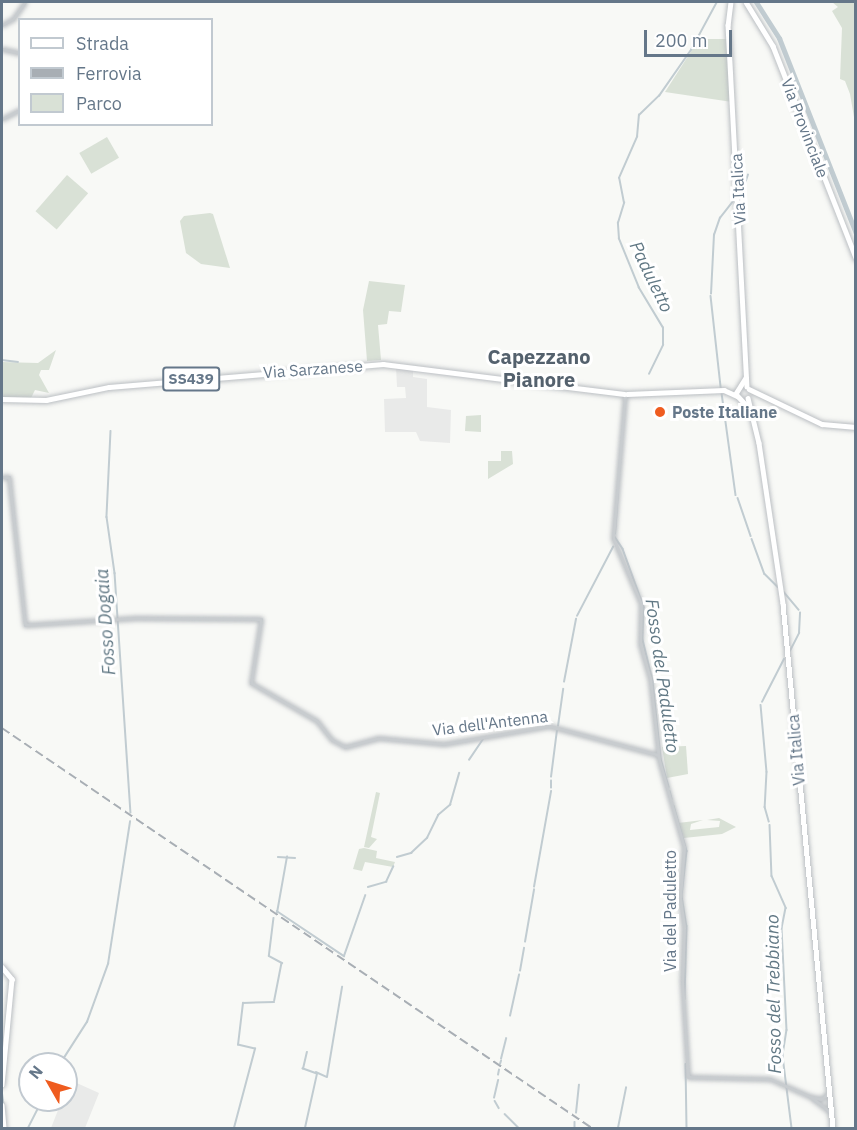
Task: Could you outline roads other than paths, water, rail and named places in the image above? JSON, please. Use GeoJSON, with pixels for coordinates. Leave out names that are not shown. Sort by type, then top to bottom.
{"type":"FeatureCollection","features":[{"type":"Feature","properties":{"kind":"main road","name":"Via Italica"},"geometry":{"type":"LineString","coordinates":[[730,2],[748,367],[744,388],[749,397],[783,604],[833,1128]]}},
{"type":"Feature","properties":{"kind":"main road","name":"Via Provinciale"},"geometry":{"type":"LineString","coordinates":[[746,2],[772,46],[855,258]]}},
{"type":"Feature","properties":{"kind":"main road","name":"Via Sarzanese"},"geometry":{"type":"LineString","coordinates":[[2,399],[46,400],[109,387],[383,364],[625,395],[727,390]]}},
{"type":"Feature","properties":{"kind":"main road","name":"SS439"},"geometry":{"type":"LineString","coordinates":[[727,390],[744,388],[759,391],[819,423],[855,427]]}},
{"type":"Feature","properties":{"kind":"main road"},"geometry":{"type":"LineString","coordinates":[[737,396],[744,388]]}},
{"type":"Feature","properties":{"kind":"main road"},"geometry":{"type":"LineString","coordinates":[[727,390],[742,399],[759,391]]}},
{"type":"Feature","properties":{"kind":"main road","name":"Via Italica"},"geometry":{"type":"LineString","coordinates":[[742,399],[750,410]]}},
{"type":"Feature","properties":{"kind":"main road"},"geometry":{"type":"LineString","coordinates":[[2,967],[12,979],[2,1085]]}},
{"type":"Feature","properties":{"kind":"main road"},"geometry":{"type":"LineString","coordinates":[[2,1105],[3,1128]]}},
{"type":"Feature","properties":{"kind":"street"},"geometry":{"type":"LineString","coordinates":[[2,25],[13,18],[25,2]]}},
{"type":"Feature","properties":{"kind":"street"},"geometry":{"type":"LineString","coordinates":[[2,49],[18,53]]}},
{"type":"Feature","properties":{"kind":"street"},"geometry":{"type":"LineString","coordinates":[[2,119],[18,111]]}},
{"type":"Feature","properties":{"kind":"street","name":"Via del Paduletto"},"geometry":{"type":"LineString","coordinates":[[625,395],[613,538],[640,604],[640,644],[650,678],[658,755],[684,847],[680,898],[684,927],[682,981],[688,1077],[770,1078],[811,1097]]}},
{"type":"Feature","properties":{"kind":"street","name":"Via dell'Antenna"},"geometry":{"type":"LineString","coordinates":[[2,477],[9,477],[25,625],[117,620],[261,619],[251,683],[317,721],[332,740],[345,747],[378,738],[444,744],[549,726],[658,755]]}},
{"type":"Feature","properties":{"kind":"street"},"geometry":{"type":"LineString","coordinates":[[822,1106],[822,1099],[830,1091]]}},
{"type":"Feature","properties":{"kind":"street"},"geometry":{"type":"LineString","coordinates":[[811,1097],[831,1102]]}},
{"type":"Feature","properties":{"kind":"street"},"geometry":{"type":"LineString","coordinates":[[811,1097],[832,1115]]}},
{"type":"Feature","properties":{"kind":"street"},"geometry":{"type":"LineString","coordinates":[[822,1106],[831,1102]]}},
{"type":"Feature","properties":{"kind":"waterway","name":"Paduletto"},"geometry":{"type":"LineString","coordinates":[[649,374],[663,345],[663,328],[639,288],[619,239],[618,223],[624,203],[619,178],[637,137],[639,115],[659,96],[691,50],[717,2]]}},
{"type":"Feature","properties":{"kind":"waterway"},"geometry":{"type":"LineString","coordinates":[[756,2],[779,38],[856,233]]}},
{"type":"Feature","properties":{"kind":"waterway","name":"Fosso del Trebbiano"},"geometry":{"type":"LineString","coordinates":[[742,192],[748,175]]}},
{"type":"Feature","properties":{"kind":"waterway","name":"Fosso del Trebbiano"},"geometry":{"type":"LineString","coordinates":[[711,294],[714,235],[720,218],[734,200]]}},
{"type":"Feature","properties":{"kind":"waterway","name":"Fosso del Trebbiano"},"geometry":{"type":"LineString","coordinates":[[711,296],[721,387]]}},
{"type":"Feature","properties":{"kind":"waterway"},"geometry":{"type":"LineString","coordinates":[[2,360],[18,362]]}},
{"type":"Feature","properties":{"kind":"waterway","name":"Fosso del Trebbiano"},"geometry":{"type":"LineString","coordinates":[[722,393],[736,495]]}},
{"type":"Feature","properties":{"kind":"waterway","name":"Fosso Dogaia"},"geometry":{"type":"LineString","coordinates":[[111,431],[107,517],[115,573],[131,812]]}},
{"type":"Feature","properties":{"kind":"waterway","name":"Fosso del Paduletto"},"geometry":{"type":"LineString","coordinates":[[615,534],[618,491]]}},
{"type":"Feature","properties":{"kind":"waterway","name":"Fosso del Trebbiano"},"geometry":{"type":"LineString","coordinates":[[738,498],[751,536]]}},
{"type":"Feature","properties":{"kind":"waterway","name":"Fosso del Paduletto"},"geometry":{"type":"LineString","coordinates":[[615,537],[623,549],[644,607],[643,640],[653,681],[661,759],[669,787]]}},
{"type":"Feature","properties":{"kind":"waterway","name":"Fosso del Trebbiano"},"geometry":{"type":"LineString","coordinates":[[752,539],[765,574],[778,587]]}},
{"type":"Feature","properties":{"kind":"waterway"},"geometry":{"type":"LineString","coordinates":[[577,616],[613,547]]}},
{"type":"Feature","properties":{"kind":"waterway","name":"Fosso del Trebbiano"},"geometry":{"type":"LineString","coordinates":[[784,592],[799,610]]}},
{"type":"Feature","properties":{"kind":"waterway","name":"Fosso del Trebbiano"},"geometry":{"type":"LineString","coordinates":[[790,651],[799,633],[800,613]]}},
{"type":"Feature","properties":{"kind":"waterway"},"geometry":{"type":"LineString","coordinates":[[564,682],[576,619]]}},
{"type":"Feature","properties":{"kind":"waterway","name":"Fosso del Trebbiano"},"geometry":{"type":"LineString","coordinates":[[762,702],[784,659]]}},
{"type":"Feature","properties":{"kind":"waterway"},"geometry":{"type":"LineString","coordinates":[[558,726],[563,689]]}},
{"type":"Feature","properties":{"kind":"waterway","name":"Fosso del Trebbiano"},"geometry":{"type":"LineString","coordinates":[[761,705],[767,772],[765,807],[769,821]]}},
{"type":"Feature","properties":{"kind":"waterway"},"geometry":{"type":"LineString","coordinates":[[551,777],[557,730]]}},
{"type":"Feature","properties":{"kind":"waterway"},"geometry":{"type":"LineString","coordinates":[[469,760],[483,739]]}},
{"type":"Feature","properties":{"kind":"waterway"},"geometry":{"type":"LineString","coordinates":[[397,857],[411,853],[427,838],[438,815],[450,805],[459,773]]}},
{"type":"Feature","properties":{"kind":"waterway"},"geometry":{"type":"LineString","coordinates":[[551,781],[551,788]]}},
{"type":"Feature","properties":{"kind":"waterway","name":"Fosso del Paduletto"},"geometry":{"type":"LineString","coordinates":[[670,791],[672,799]]}},
{"type":"Feature","properties":{"kind":"waterway"},"geometry":{"type":"LineString","coordinates":[[534,887],[551,792]]}},
{"type":"Feature","properties":{"kind":"waterway","name":"Fosso del Paduletto"},"geometry":{"type":"LineString","coordinates":[[674,806],[687,851],[682,896],[687,926],[685,999]]}},
{"type":"Feature","properties":{"kind":"waterway","name":"Fosso Dogaia"},"geometry":{"type":"LineString","coordinates":[[68,1052],[87,1022],[108,964],[130,822]]}},
{"type":"Feature","properties":{"kind":"waterway","name":"Fosso del Trebbiano"},"geometry":{"type":"LineString","coordinates":[[770,825],[772,876],[786,908],[782,928],[787,1030],[783,1056],[792,1128]]}},
{"type":"Feature","properties":{"kind":"waterway"},"geometry":{"type":"LineString","coordinates":[[278,857],[295,858]]}},
{"type":"Feature","properties":{"kind":"waterway"},"geometry":{"type":"LineString","coordinates":[[277,913],[287,857]]}},
{"type":"Feature","properties":{"kind":"waterway"},"geometry":{"type":"LineString","coordinates":[[368,887],[386,882],[393,867]]}},
{"type":"Feature","properties":{"kind":"waterway"},"geometry":{"type":"LineString","coordinates":[[525,942],[534,890]]}},
{"type":"Feature","properties":{"kind":"waterway"},"geometry":{"type":"LineString","coordinates":[[277,911],[344,956],[365,896]]}},
{"type":"Feature","properties":{"kind":"waterway"},"geometry":{"type":"LineString","coordinates":[[274,918],[269,956],[282,963],[275,1000]]}},
{"type":"Feature","properties":{"kind":"waterway"},"geometry":{"type":"LineString","coordinates":[[520,971],[524,948]]}},
{"type":"Feature","properties":{"kind":"waterway"},"geometry":{"type":"LineString","coordinates":[[510,1016],[519,975]]}},
{"type":"Feature","properties":{"kind":"waterway"},"geometry":{"type":"LineString","coordinates":[[316,1072],[327,1077],[342,987]]}},
{"type":"Feature","properties":{"kind":"waterway"},"geometry":{"type":"LineString","coordinates":[[234,1128],[255,1049],[238,1045],[243,1003],[274,1002]]}},
{"type":"Feature","properties":{"kind":"waterway"},"geometry":{"type":"LineString","coordinates":[[501,1059],[506,1039]]}},
{"type":"Feature","properties":{"kind":"waterway"},"geometry":{"type":"LineString","coordinates":[[305,1128],[317,1074],[303,1069],[307,1052]]}},
{"type":"Feature","properties":{"kind":"waterway","name":"Fosso del Paduletto"},"geometry":{"type":"LineString","coordinates":[[686,1064],[687,1128]]}},
{"type":"Feature","properties":{"kind":"waterway"},"geometry":{"type":"LineString","coordinates":[[498,1075],[499,1070]]}},
{"type":"Feature","properties":{"kind":"waterway"},"geometry":{"type":"LineString","coordinates":[[494,1098],[498,1080]]}},
{"type":"Feature","properties":{"kind":"waterway"},"geometry":{"type":"LineString","coordinates":[[576,1113],[579,1085]]}},
{"type":"Feature","properties":{"kind":"waterway"},"geometry":{"type":"LineString","coordinates":[[618,1128],[626,1088]]}},
{"type":"Feature","properties":{"kind":"waterway"},"geometry":{"type":"LineString","coordinates":[[2,1090],[4,1104]]}},
{"type":"Feature","properties":{"kind":"waterway"},"geometry":{"type":"LineString","coordinates":[[495,1101],[499,1108]]}},
{"type":"Feature","properties":{"kind":"waterway","name":"Fosso Dogaia"},"geometry":{"type":"LineString","coordinates":[[28,1128],[36,1112]]}},
{"type":"Feature","properties":{"kind":"waterway"},"geometry":{"type":"LineString","coordinates":[[505,1114],[519,1128]]}},
{"type":"Feature","properties":{"kind":"waterway"},"geometry":{"type":"LineString","coordinates":[[575,1122],[575,1128]]}},
{"type":"Feature","properties":{"kind":"railway"},"geometry":{"type":"LineString","coordinates":[[2,728],[592,1128]]}},
{"type":"Feature","properties":{"kind":"place","name":"Poste Italiane"},"geometry":{"type":"Point","coordinates":[660,412]}},
{"type":"Feature","properties":{"kind":"district","name":"Capezzano Pianore"},"geometry":{"type":"Point","coordinates":[539,368]}}]}
